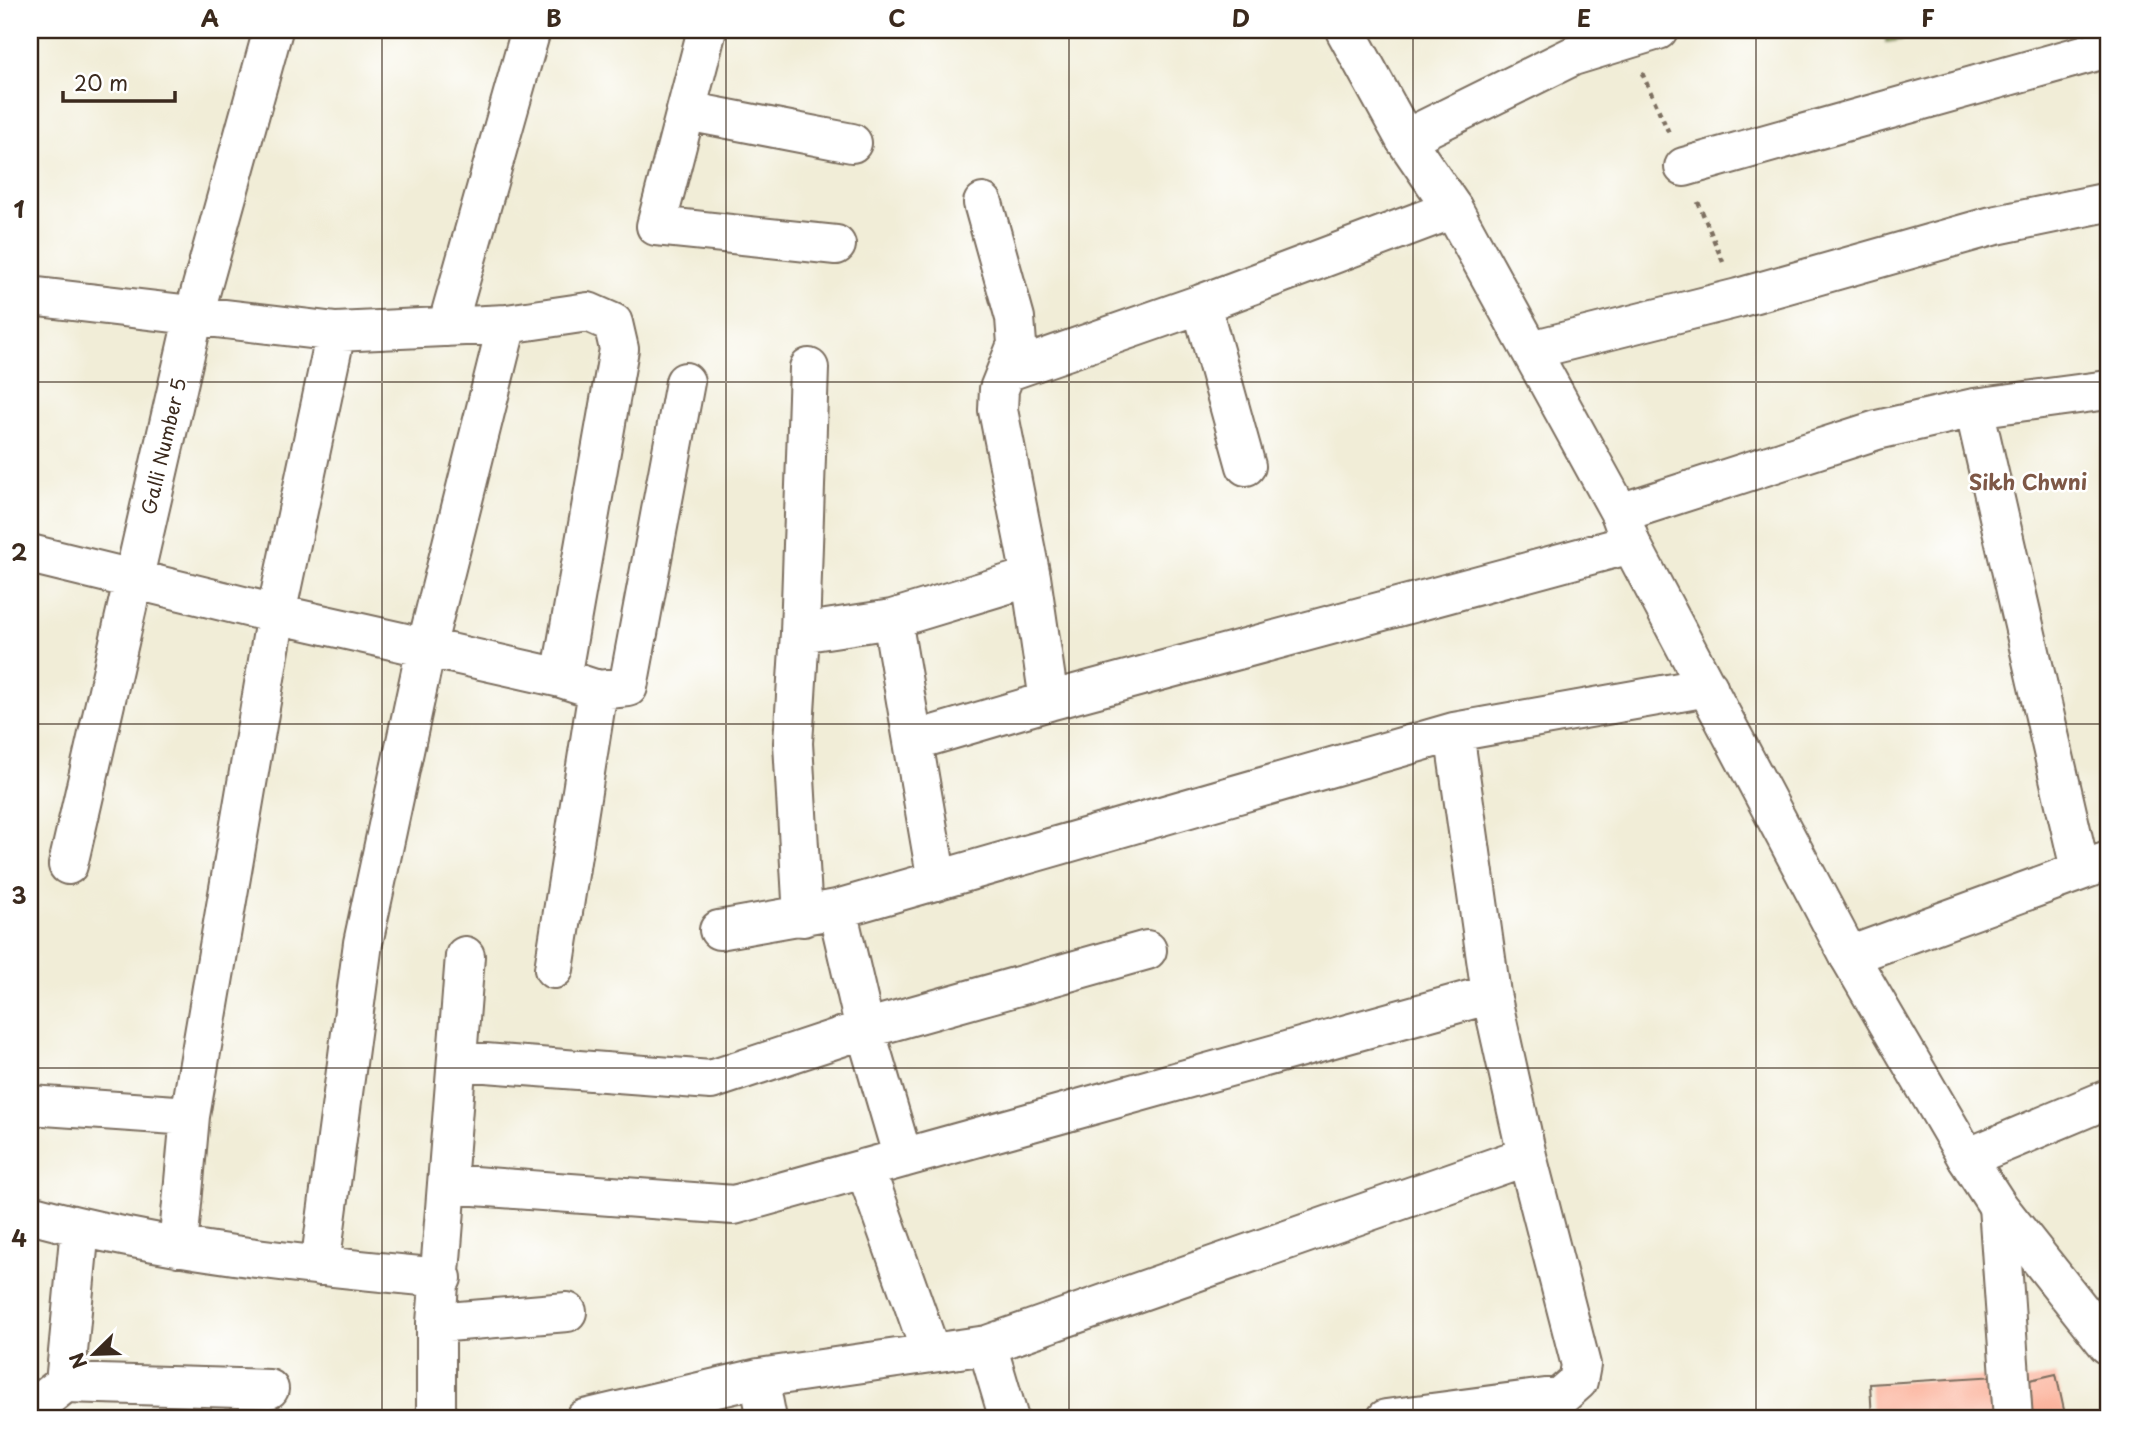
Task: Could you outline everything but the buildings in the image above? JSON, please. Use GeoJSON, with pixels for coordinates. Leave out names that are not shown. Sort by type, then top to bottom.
{"type":"FeatureCollection","features":[{"type":"Feature","properties":{"kind":"street","name":"Galli Number 5"},"geometry":{"type":"LineString","coordinates":[[68,865],[194,315],[273,30]]}},
{"type":"Feature","properties":{"kind":"street"},"geometry":{"type":"LineString","coordinates":[[447,327],[531,30]]}},
{"type":"Feature","properties":{"kind":"street"},"geometry":{"type":"LineString","coordinates":[[707,30],[656,226],[836,245]]}},
{"type":"Feature","properties":{"kind":"street"},"geometry":{"type":"LineString","coordinates":[[1345,30],[1405,139],[1453,209],[1531,350],[1849,957],[1998,1206],[2108,1345]]}},
{"type":"Feature","properties":{"kind":"street"},"geometry":{"type":"LineString","coordinates":[[1405,139],[1568,43],[1658,30]]}},
{"type":"Feature","properties":{"kind":"street"},"geometry":{"type":"LineString","coordinates":[[1684,167],[2108,48]]}},
{"type":"Feature","properties":{"kind":"street"},"geometry":{"type":"LineString","coordinates":[[687,111],[852,143]]}},
{"type":"Feature","properties":{"kind":"street"},"geometry":{"type":"LineString","coordinates":[[1531,350],[1738,298],[1992,226],[2108,202]]}},
{"type":"Feature","properties":{"kind":"street"},"geometry":{"type":"LineString","coordinates":[[983,203],[1015,318],[1017,344],[999,389],[998,410],[1031,577],[1049,701]]}},
{"type":"Feature","properties":{"kind":"street"},"geometry":{"type":"LineString","coordinates":[[1006,372],[1201,304],[1453,209]]}},
{"type":"Feature","properties":{"kind":"street"},"geometry":{"type":"LineString","coordinates":[[1201,304],[1245,466]]}},
{"type":"Feature","properties":{"kind":"street"},"geometry":{"type":"LineString","coordinates":[[32,305],[194,315],[336,331],[508,324],[588,312],[613,323],[619,349],[561,678]]}},
{"type":"Feature","properties":{"kind":"street"},"geometry":{"type":"LineString","coordinates":[[320,1266],[363,943],[426,649],[508,324]]}},
{"type":"Feature","properties":{"kind":"street"},"geometry":{"type":"LineString","coordinates":[[178,1247],[190,1116],[276,614],[336,331]]}},
{"type":"Feature","properties":{"kind":"street"},"geometry":{"type":"LineString","coordinates":[[809,369],[800,633],[793,743],[820,913],[865,1029],[903,1158]]}},
{"type":"Feature","properties":{"kind":"street"},"geometry":{"type":"LineString","coordinates":[[30,554],[276,614],[561,678],[598,690],[628,687],[685,382]]}},
{"type":"Feature","properties":{"kind":"street"},"geometry":{"type":"LineString","coordinates":[[913,741],[1625,528],[1877,430],[1974,408],[2108,390]]}},
{"type":"Feature","properties":{"kind":"street"},"geometry":{"type":"LineString","coordinates":[[1849,957],[2094,865],[1974,408]]}},
{"type":"Feature","properties":{"kind":"street"},"geometry":{"type":"LineString","coordinates":[[800,633],[892,619],[1031,577]]}},
{"type":"Feature","properties":{"kind":"street"},"geometry":{"type":"LineString","coordinates":[[892,619],[937,881]]}},
{"type":"Feature","properties":{"kind":"street"},"geometry":{"type":"LineString","coordinates":[[719,930],[820,913],[1454,732],[1709,687]]}},
{"type":"Feature","properties":{"kind":"street"},"geometry":{"type":"LineString","coordinates":[[554,969],[598,690]]}},
{"type":"Feature","properties":{"kind":"street"},"geometry":{"type":"LineString","coordinates":[[1386,1419],[1562,1396],[1578,1381],[1581,1365],[1527,1156],[1491,994],[1454,732]]}},
{"type":"Feature","properties":{"kind":"street"},"geometry":{"type":"LineString","coordinates":[[458,1061],[711,1080],[865,1029],[1147,950]]}},
{"type":"Feature","properties":{"kind":"street"},"geometry":{"type":"LineString","coordinates":[[436,1419],[436,1323],[442,1278],[465,956]]}},
{"type":"Feature","properties":{"kind":"street"},"geometry":{"type":"LineString","coordinates":[[447,1184],[734,1205],[1491,994]]}},
{"type":"Feature","properties":{"kind":"street"},"geometry":{"type":"LineString","coordinates":[[1967,1158],[2108,1099]]}},
{"type":"Feature","properties":{"kind":"street"},"geometry":{"type":"LineString","coordinates":[[30,1105],[190,1116]]}},
{"type":"Feature","properties":{"kind":"street"},"geometry":{"type":"LineString","coordinates":[[603,1417],[760,1378],[987,1345],[1527,1156]]}},
{"type":"Feature","properties":{"kind":"street"},"geometry":{"type":"LineString","coordinates":[[865,1168],[931,1353]]}},
{"type":"Feature","properties":{"kind":"street"},"geometry":{"type":"LineString","coordinates":[[1998,1206],[2013,1419]]}},
{"type":"Feature","properties":{"kind":"street"},"geometry":{"type":"LineString","coordinates":[[30,1214],[80,1228],[178,1247],[320,1266],[442,1278]]}},
{"type":"Feature","properties":{"kind":"street"},"geometry":{"type":"LineString","coordinates":[[65,1383],[80,1228]]}},
{"type":"Feature","properties":{"kind":"street"},"geometry":{"type":"LineString","coordinates":[[436,1323],[567,1312]]}},
{"type":"Feature","properties":{"kind":"street"},"geometry":{"type":"LineString","coordinates":[[987,1345],[1009,1419]]}},
{"type":"Feature","properties":{"kind":"street"},"geometry":{"type":"LineString","coordinates":[[760,1378],[767,1419]]}},
{"type":"Feature","properties":{"kind":"street"},"geometry":{"type":"LineString","coordinates":[[30,1411],[65,1383],[269,1389]]}},
{"type":"Feature","properties":{"kind":"green space"},"geometry":{"type":"Polygon","coordinates":[[[1886,30],[1959,30],[1886,42],[1886,30]]]}},
{"type":"Feature","properties":{"kind":"district","name":"Sikh Chwni"},"geometry":{"type":"Point","coordinates":[2028,481]}}]}
